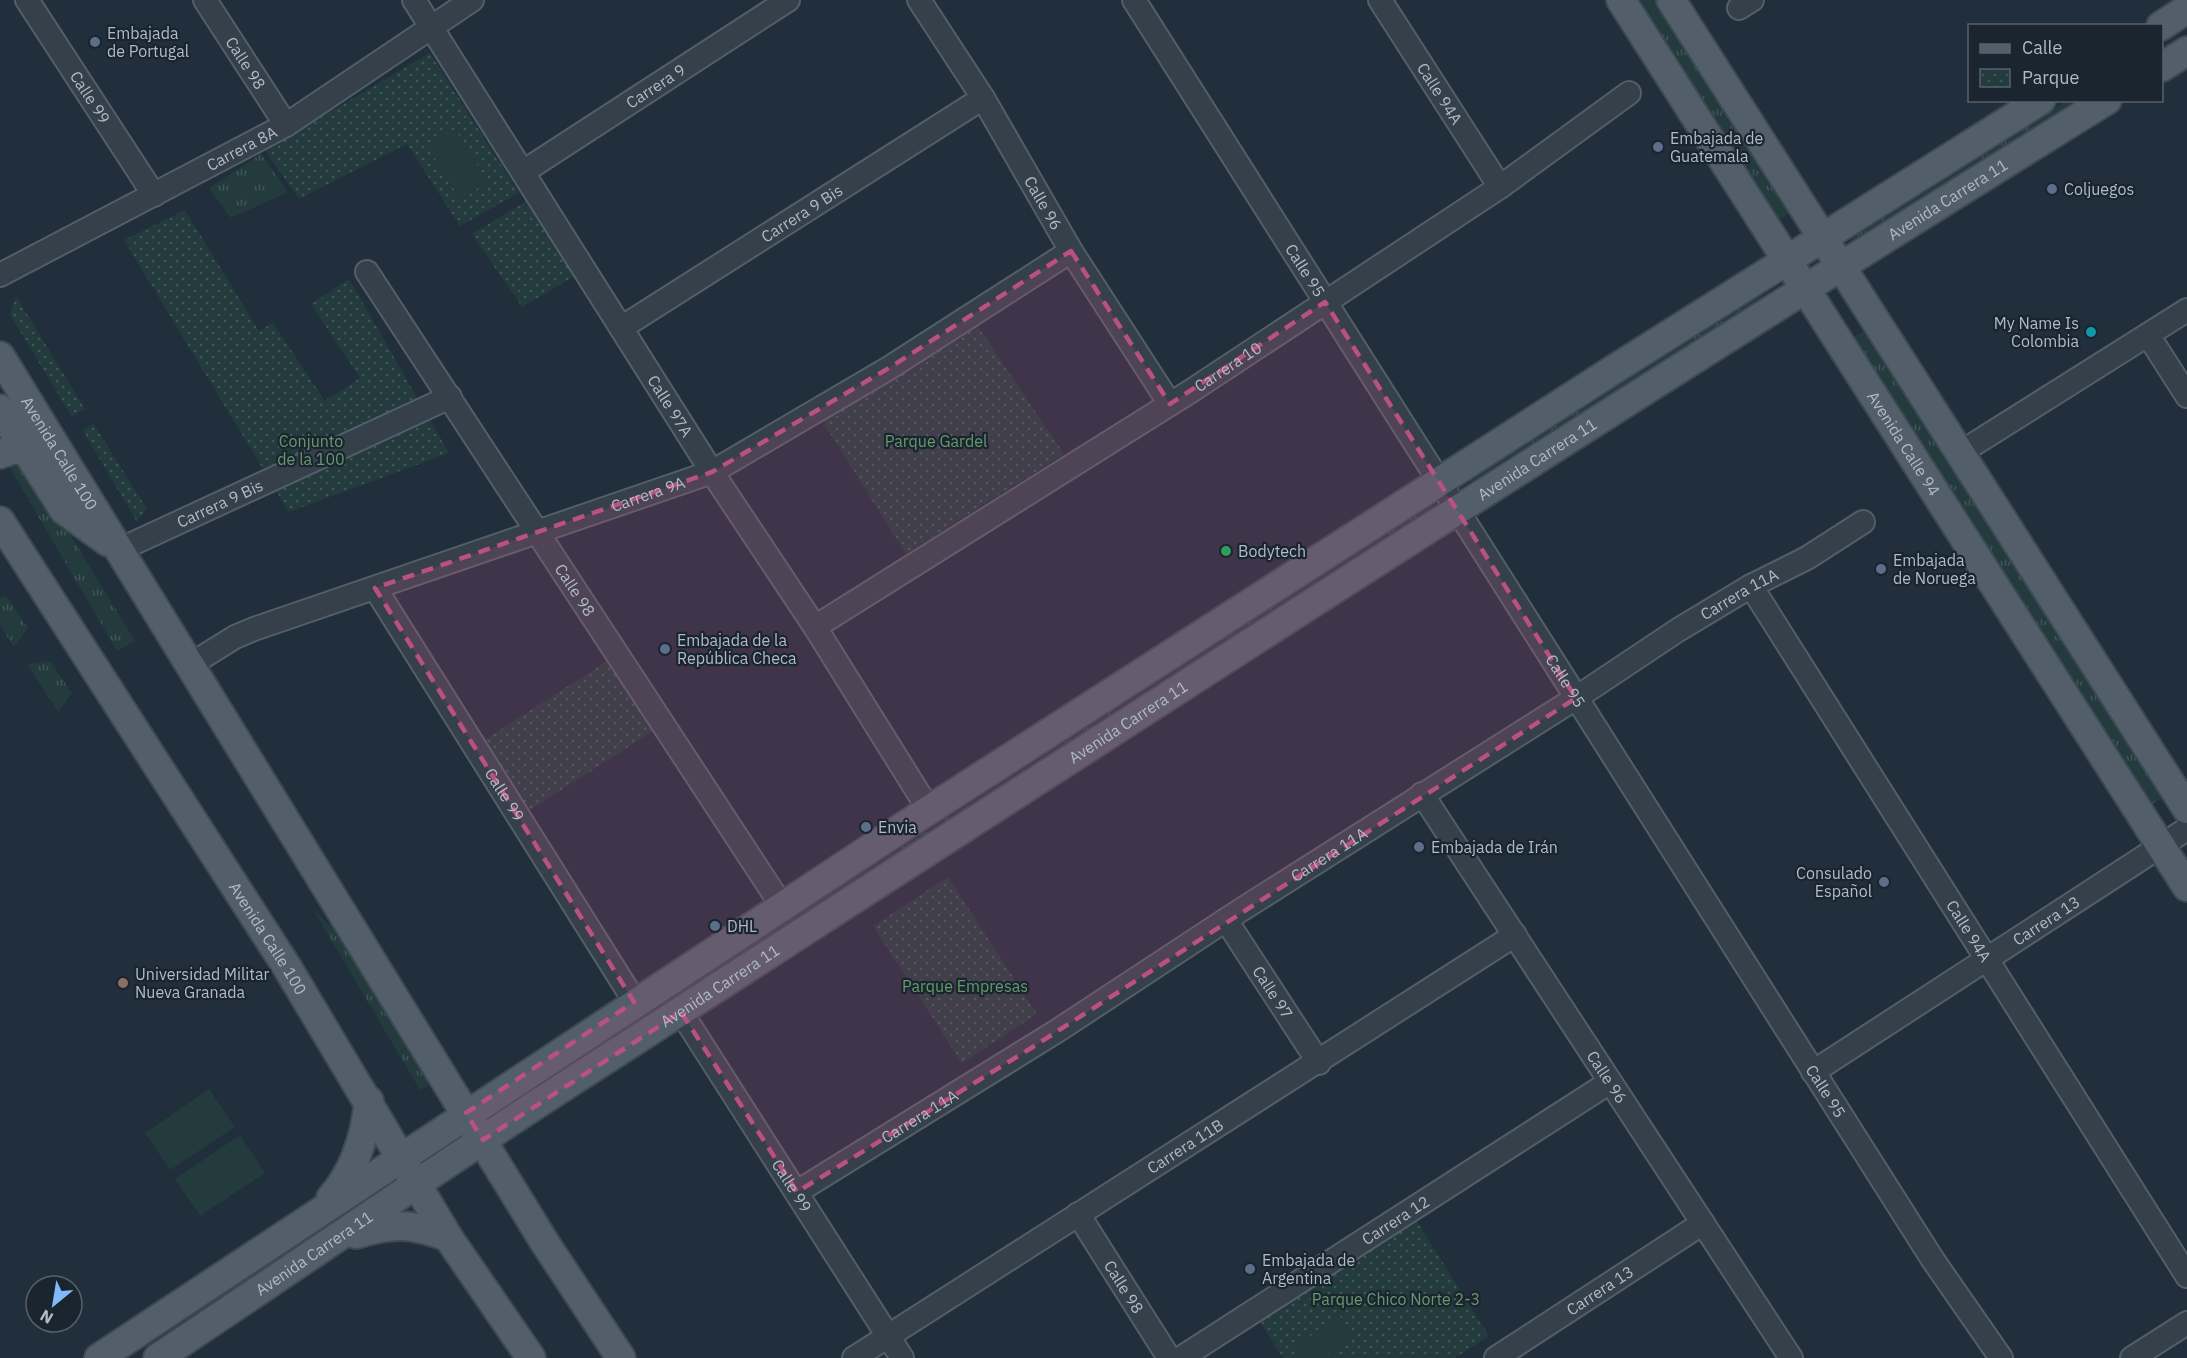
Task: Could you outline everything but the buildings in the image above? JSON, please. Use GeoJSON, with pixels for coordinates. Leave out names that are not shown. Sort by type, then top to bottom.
{"type":"FeatureCollection","features":[{"type":"Feature","properties":{"kind":"main road","name":"Avenida Calle 94"},"geometry":{"type":"LineString","coordinates":[[1621,0],[2187,887]]}},
{"type":"Feature","properties":{"kind":"main road"},"geometry":{"type":"LineString","coordinates":[[1671,0],[2187,808]]}},
{"type":"Feature","properties":{"kind":"main road"},"geometry":{"type":"LineString","coordinates":[[2163,25],[2187,9]]}},
{"type":"Feature","properties":{"kind":"main road"},"geometry":{"type":"LineString","coordinates":[[2163,66],[2187,51]]}},
{"type":"Feature","properties":{"kind":"main road","name":"Avenida Carrera 11"},"geometry":{"type":"LineString","coordinates":[[99,1358],[466,1113],[929,810],[1787,260],[2038,102]]}},
{"type":"Feature","properties":{"kind":"main road","name":"Avenida Carrera 11"},"geometry":{"type":"LineString","coordinates":[[158,1358],[483,1140],[681,1012],[1805,288],[2104,102]]}},
{"type":"Feature","properties":{"kind":"main road","name":"Avenida Calle 100"},"geometry":{"type":"LineString","coordinates":[[0,356],[567,1278],[621,1358]]}},
{"type":"Feature","properties":{"kind":"main road"},"geometry":{"type":"LineString","coordinates":[[0,408],[42,426]]}},
{"type":"Feature","properties":{"kind":"main road","name":"Avenida Calle 100"},"geometry":{"type":"LineString","coordinates":[[0,408],[14,452],[64,510],[119,550]]}},
{"type":"Feature","properties":{"kind":"main road","name":"Avenida Calle 100"},"geometry":{"type":"LineString","coordinates":[[0,521],[288,968],[448,1237],[531,1358]]}},
{"type":"Feature","properties":{"kind":"main road"},"geometry":{"type":"LineString","coordinates":[[319,1211],[340,1186],[356,1158],[364,1134],[369,1101]]}},
{"type":"Feature","properties":{"kind":"main road"},"geometry":{"type":"LineString","coordinates":[[326,1246],[394,1224],[409,1224],[448,1237]]}},
{"type":"Feature","properties":{"kind":"street","name":"Calle 99"},"geometry":{"type":"LineString","coordinates":[[27,0],[154,195]]}},
{"type":"Feature","properties":{"kind":"street","name":"Calle 98"},"geometry":{"type":"LineString","coordinates":[[205,0],[286,125]]}},
{"type":"Feature","properties":{"kind":"street","name":"Calle 97A"},"geometry":{"type":"LineString","coordinates":[[414,0],[712,472],[815,627],[929,810]]}},
{"type":"Feature","properties":{"kind":"street","name":"Carrera 8A"},"geometry":{"type":"LineString","coordinates":[[0,275],[286,125],[472,0]]}},
{"type":"Feature","properties":{"kind":"street","name":"Carrera 9"},"geometry":{"type":"LineString","coordinates":[[523,172],[788,0]]}},
{"type":"Feature","properties":{"kind":"street","name":"Calle 96"},"geometry":{"type":"LineString","coordinates":[[919,0],[984,98],[1071,251],[1170,404]]}},
{"type":"Feature","properties":{"kind":"street","name":"Calle 95"},"geometry":{"type":"LineString","coordinates":[[1134,0],[1438,483],[1933,1260],[2001,1358]]}},
{"type":"Feature","properties":{"kind":"street","name":"Calle 94A"},"geometry":{"type":"LineString","coordinates":[[1380,0],[1500,187]]}},
{"type":"Feature","properties":{"kind":"street","name":"Carrera 10"},"geometry":{"type":"LineString","coordinates":[[815,627],[1170,404],[1500,187],[1629,93]]}},
{"type":"Feature","properties":{"kind":"street","name":"Carrera 9 Bis"},"geometry":{"type":"LineString","coordinates":[[621,328],[984,98]]}},
{"type":"Feature","properties":{"kind":"street","name":"Carrera 9A"},"geometry":{"type":"LineString","coordinates":[[190,664],[245,633],[712,472],[889,368],[1071,251]]}},
{"type":"Feature","properties":{"kind":"street","name":"Calle 98"},"geometry":{"type":"LineString","coordinates":[[367,272],[539,531],[782,906]]}},
{"type":"Feature","properties":{"kind":"street"},"geometry":{"type":"LineString","coordinates":[[1960,453],[2187,310]]}},
{"type":"Feature","properties":{"kind":"street"},"geometry":{"type":"LineString","coordinates":[[2148,335],[2187,396]]}},
{"type":"Feature","properties":{"kind":"street","name":"Carrera 9 Bis"},"geometry":{"type":"LineString","coordinates":[[119,550],[450,397]]}},
{"type":"Feature","properties":{"kind":"street","name":"Carrera 11A"},"geometry":{"type":"LineString","coordinates":[[797,1192],[1036,1045],[1226,920],[1576,698],[1678,630],[1751,586],[1807,558],[1863,522]]}},
{"type":"Feature","properties":{"kind":"street","name":"Calle 94A"},"geometry":{"type":"LineString","coordinates":[[1751,586],[2187,1276]]}},
{"type":"Feature","properties":{"kind":"street","name":"Calle 99"},"geometry":{"type":"LineString","coordinates":[[375,588],[635,1002]]}},
{"type":"Feature","properties":{"kind":"street","name":"Calle 96"},"geometry":{"type":"LineString","coordinates":[[1422,794],[1791,1358]]}},
{"type":"Feature","properties":{"kind":"street","name":"Carrera 13"},"geometry":{"type":"LineString","coordinates":[[1813,1072],[2187,829]]}},
{"type":"Feature","properties":{"kind":"street","name":"Calle 97"},"geometry":{"type":"LineString","coordinates":[[1226,920],[1319,1063]]}},
{"type":"Feature","properties":{"kind":"street","name":"Carrera 11B"},"geometry":{"type":"LineString","coordinates":[[854,1358],[1319,1063],[1515,935]]}},
{"type":"Feature","properties":{"kind":"street","name":"Calle 99"},"geometry":{"type":"LineString","coordinates":[[681,1012],[902,1358]]}},
{"type":"Feature","properties":{"kind":"street","name":"Carrera 12"},"geometry":{"type":"LineString","coordinates":[[1180,1358],[1610,1082]]}},
{"type":"Feature","properties":{"kind":"street","name":"Calle 98"},"geometry":{"type":"LineString","coordinates":[[1078,1214],[1169,1358]]}},
{"type":"Feature","properties":{"kind":"street","name":"Carrera 13"},"geometry":{"type":"LineString","coordinates":[[1503,1356],[1703,1223]]}},
{"type":"Feature","properties":{"kind":"street"},"geometry":{"type":"LineString","coordinates":[[2132,1358],[2187,1323]]}},
{"type":"Feature","properties":{"kind":"highlighted area"},"geometry":{"type":"Polygon","coordinates":[[[1071,251],[1170,404],[1325,302],[1576,698],[1036,1045],[797,1192],[681,1012],[483,1140],[466,1113],[634,1002],[375,588],[712,472],[889,368],[1071,251]]]}},
{"type":"Feature","properties":{"kind":"green space"},"geometry":{"type":"Polygon","coordinates":[[[1630,0],[1660,0],[1794,210],[1773,224],[1630,0]]]}},
{"type":"Feature","properties":{"kind":"green space"},"geometry":{"type":"Polygon","coordinates":[[[430,53],[519,193],[460,226],[407,144],[299,199],[265,150],[430,53]]]}},
{"type":"Feature","properties":{"kind":"green space"},"geometry":{"type":"Polygon","coordinates":[[[2065,102],[2092,102],[1858,249],[1850,237],[2065,102]]]}},
{"type":"Feature","properties":{"kind":"green space"},"geometry":{"type":"Polygon","coordinates":[[[455,129],[488,182],[460,199],[427,146],[455,129]]]}},
{"type":"Feature","properties":{"kind":"green space"},"geometry":{"type":"Polygon","coordinates":[[[261,154],[288,192],[231,218],[209,188],[261,154]]]}},
{"type":"Feature","properties":{"kind":"green space"},"geometry":{"type":"Polygon","coordinates":[[[530,199],[578,274],[522,307],[472,234],[530,199]]]}},
{"type":"Feature","properties":{"kind":"green space","name":"Conjunto de la 100"},"geometry":{"type":"Polygon","coordinates":[[[185,210],[259,331],[273,323],[325,401],[360,378],[311,304],[349,279],[449,453],[289,512],[124,240],[185,210]]]}},
{"type":"Feature","properties":{"kind":"green space"},"geometry":{"type":"Polygon","coordinates":[[[1760,293],[1768,306],[1477,492],[1469,479],[1760,293]]]}},
{"type":"Feature","properties":{"kind":"green space"},"geometry":{"type":"Polygon","coordinates":[[[16,296],[85,409],[72,417],[10,315],[16,296]]]}},
{"type":"Feature","properties":{"kind":"green space","name":"Parque Gardel"},"geometry":{"type":"Polygon","coordinates":[[[975,322],[1064,454],[906,554],[821,419],[975,322]]]}},
{"type":"Feature","properties":{"kind":"green space"},"geometry":{"type":"Polygon","coordinates":[[[1872,326],[2169,794],[2147,807],[1850,339],[1872,326]]]}},
{"type":"Feature","properties":{"kind":"green space"},"geometry":{"type":"Polygon","coordinates":[[[93,423],[147,509],[137,522],[83,431],[93,423]]]}},
{"type":"Feature","properties":{"kind":"green space"},"geometry":{"type":"Polygon","coordinates":[[[22,455],[135,641],[117,651],[6,461],[22,455]]]}},
{"type":"Feature","properties":{"kind":"green space"},"geometry":{"type":"Polygon","coordinates":[[[1432,505],[1440,517],[514,1114],[507,1102],[1432,505]]]}},
{"type":"Feature","properties":{"kind":"green space"},"geometry":{"type":"Polygon","coordinates":[[[6,596],[28,628],[14,647],[0,625],[0,597],[6,596]]]}},
{"type":"Feature","properties":{"kind":"green space"},"geometry":{"type":"Polygon","coordinates":[[[615,656],[661,726],[519,817],[472,748],[615,656]]]}},
{"type":"Feature","properties":{"kind":"green space"},"geometry":{"type":"Polygon","coordinates":[[[50,661],[72,693],[58,712],[27,664],[50,661]]]}},
{"type":"Feature","properties":{"kind":"green space","name":"Parque Empresas"},"geometry":{"type":"Polygon","coordinates":[[[948,877],[1037,1014],[962,1063],[873,926],[948,877]]]}},
{"type":"Feature","properties":{"kind":"green space"},"geometry":{"type":"Polygon","coordinates":[[[313,909],[348,944],[436,1082],[420,1090],[313,909]]]}},
{"type":"Feature","properties":{"kind":"green space"},"geometry":{"type":"Polygon","coordinates":[[[209,1089],[235,1127],[170,1170],[145,1133],[209,1089]]]}},
{"type":"Feature","properties":{"kind":"green space"},"geometry":{"type":"Polygon","coordinates":[[[240,1135],[265,1173],[200,1216],[175,1179],[240,1135]]]}},
{"type":"Feature","properties":{"kind":"green space","name":"Parque Chico Norte 2-3"},"geometry":{"type":"Polygon","coordinates":[[[1414,1217],[1489,1336],[1455,1358],[1283,1358],[1258,1319],[1414,1217]]]}},
{"type":"Feature","properties":{"kind":"green space"},"geometry":{"type":"Polygon","coordinates":[[[1340,1316],[1354,1337],[1323,1358],[1300,1358],[1293,1348],[1340,1316]]]}},
{"type":"Feature","properties":{"kind":"place","name":"Embajada de Portugal"},"geometry":{"type":"Point","coordinates":[95,42]}},
{"type":"Feature","properties":{"kind":"place","name":"Embajada de Guatemala"},"geometry":{"type":"Point","coordinates":[1658,147]}},
{"type":"Feature","properties":{"kind":"place","name":"Coljuegos"},"geometry":{"type":"Point","coordinates":[2052,189]}},
{"type":"Feature","properties":{"kind":"place","name":"My Name Is Colombia"},"geometry":{"type":"Point","coordinates":[2091,332]}},
{"type":"Feature","properties":{"kind":"place","name":"Bodytech"},"geometry":{"type":"Point","coordinates":[1226,551]}},
{"type":"Feature","properties":{"kind":"place","name":"Embajada de Noruega"},"geometry":{"type":"Point","coordinates":[1881,569]}},
{"type":"Feature","properties":{"kind":"place","name":"Embajada de la República Checa"},"geometry":{"type":"Point","coordinates":[665,649]}},
{"type":"Feature","properties":{"kind":"place","name":"Envia"},"geometry":{"type":"Point","coordinates":[866,827]}},
{"type":"Feature","properties":{"kind":"place","name":"Embajada de Irán"},"geometry":{"type":"Point","coordinates":[1419,847]}},
{"type":"Feature","properties":{"kind":"place","name":"Consulado Español"},"geometry":{"type":"Point","coordinates":[1884,882]}},
{"type":"Feature","properties":{"kind":"place","name":"DHL"},"geometry":{"type":"Point","coordinates":[715,926]}},
{"type":"Feature","properties":{"kind":"place","name":"Universidad Militar Nueva Granada"},"geometry":{"type":"Point","coordinates":[123,983]}},
{"type":"Feature","properties":{"kind":"place","name":"Embajada de Argentina"},"geometry":{"type":"Point","coordinates":[1250,1269]}}]}
